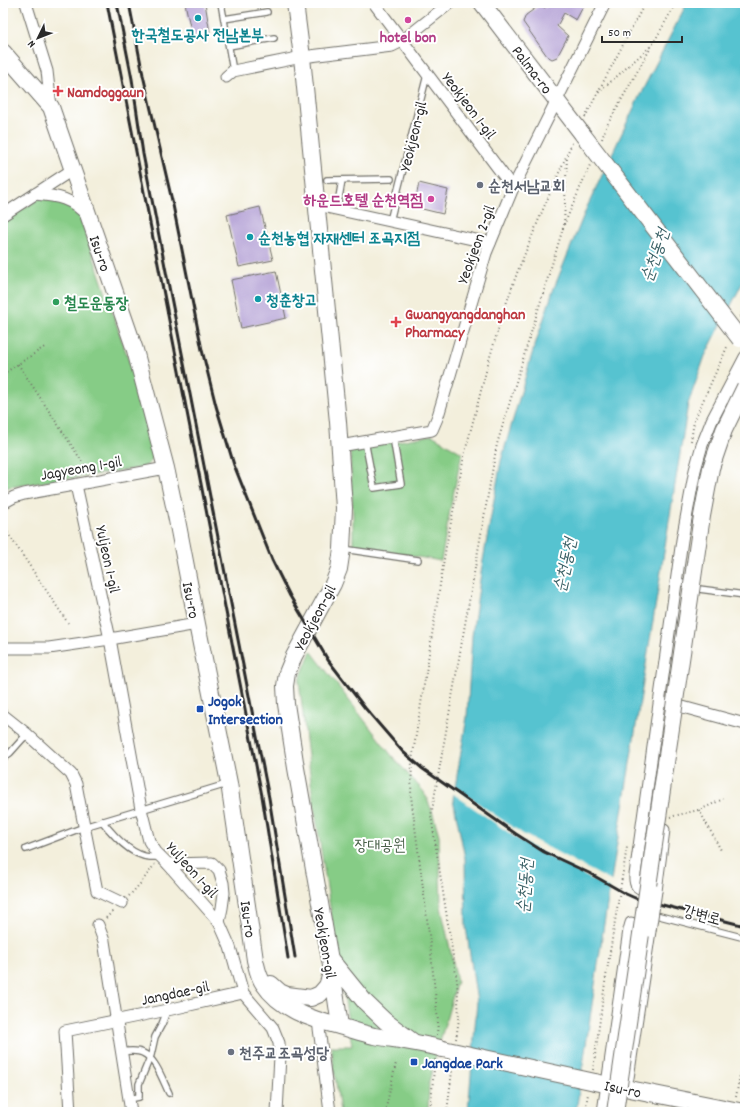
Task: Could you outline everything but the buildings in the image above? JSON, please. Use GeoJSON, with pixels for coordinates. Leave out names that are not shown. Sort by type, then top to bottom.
{"type":"FeatureCollection","features":[{"type":"Feature","properties":{"kind":"main road","name":"Yeokjeon-gil"},"geometry":{"type":"LineString","coordinates":[[295,3],[317,205],[340,446],[344,508],[342,549],[339,569],[333,584],[294,656],[287,673],[285,686],[286,704],[296,768],[340,1026]]}},
{"type":"Feature","properties":{"kind":"main road","name":"Palma-ro"},"geometry":{"type":"LineString","coordinates":[[482,3],[742,342]]}},
{"type":"Feature","properties":{"kind":"main road","name":"Isu-ro"},"geometry":{"type":"LineString","coordinates":[[3,52],[51,107],[135,350],[166,468],[177,520],[229,783],[255,960],[258,975],[263,984],[284,1005],[318,1021],[372,1035],[416,1044],[445,1046],[601,1084],[739,1111]]}},
{"type":"Feature","properties":{"kind":"main road"},"geometry":{"type":"LineString","coordinates":[[610,1112],[697,515],[707,466],[717,432],[745,375]]}},
{"type":"Feature","properties":{"kind":"main road"},"geometry":{"type":"LineString","coordinates":[[615,1112],[702,516],[711,468],[724,430],[745,387]]}},
{"type":"Feature","properties":{"kind":"main road"},"geometry":{"type":"LineString","coordinates":[[255,960],[266,978],[280,992],[287,995],[311,998],[320,994],[327,986],[330,964]]}},
{"type":"Feature","properties":{"kind":"main road"},"geometry":{"type":"LineString","coordinates":[[330,964],[385,1021],[416,1044]]}},
{"type":"Feature","properties":{"kind":"street"},"geometry":{"type":"LineString","coordinates":[[26,3],[47,71],[51,107]]}},
{"type":"Feature","properties":{"kind":"street","name":"Yeokjeon 1-gil"},"geometry":{"type":"LineString","coordinates":[[374,3],[513,188]]}},
{"type":"Feature","properties":{"kind":"street"},"geometry":{"type":"LineString","coordinates":[[230,74],[302,58],[392,46],[402,41],[450,3]]}},
{"type":"Feature","properties":{"kind":"street","name":"Yeokjeon 2-gil"},"geometry":{"type":"LineString","coordinates":[[340,446],[432,430],[490,243],[513,188],[605,3]]}},
{"type":"Feature","properties":{"kind":"street"},"geometry":{"type":"LineString","coordinates":[[3,215],[72,170]]}},
{"type":"Feature","properties":{"kind":"street"},"geometry":{"type":"LineString","coordinates":[[35,194],[64,198],[73,203],[90,219]]}},
{"type":"Feature","properties":{"kind":"street"},"geometry":{"type":"LineString","coordinates":[[317,205],[490,243]]}},
{"type":"Feature","properties":{"kind":"street"},"geometry":{"type":"LineString","coordinates":[[656,891],[650,893],[638,888],[634,883],[682,540],[695,470],[702,445],[712,420],[745,357]]}},
{"type":"Feature","properties":{"kind":"street"},"geometry":{"type":"LineString","coordinates":[[623,1112],[656,891],[709,512],[716,474],[728,440],[741,408],[745,402]]}},
{"type":"Feature","properties":{"kind":"street","name":"Jagyeong 1-gil"},"geometry":{"type":"LineString","coordinates":[[3,503],[24,494],[166,468]]}},
{"type":"Feature","properties":{"kind":"street","name":"Yuljeon 1-gil"},"geometry":{"type":"LineString","coordinates":[[76,485],[110,639],[141,809],[149,841],[153,848],[219,922],[230,947],[243,993]]}},
{"type":"Feature","properties":{"kind":"street"},"geometry":{"type":"LineString","coordinates":[[3,648],[50,648],[197,624]]}},
{"type":"Feature","properties":{"kind":"street"},"geometry":{"type":"LineString","coordinates":[[660,701],[745,724]]}},
{"type":"Feature","properties":{"kind":"street"},"geometry":{"type":"LineString","coordinates":[[3,715],[27,734],[71,774],[76,784],[96,890],[122,903]]}},
{"type":"Feature","properties":{"kind":"street"},"geometry":{"type":"LineString","coordinates":[[164,860],[212,863],[219,870],[224,893],[219,922]]}},
{"type":"Feature","properties":{"kind":"street"},"geometry":{"type":"LineString","coordinates":[[603,1112],[601,1084],[631,923],[646,927],[650,931]]}},
{"type":"Feature","properties":{"kind":"street"},"geometry":{"type":"LineString","coordinates":[[98,926],[104,941],[131,1112]]}},
{"type":"Feature","properties":{"kind":"street"},"geometry":{"type":"LineString","coordinates":[[243,993],[273,1028],[279,1043],[280,1056],[277,1112]]}},
{"type":"Feature","properties":{"kind":"street","name":"Jangdae-gil"},"geometry":{"type":"LineString","coordinates":[[70,1112],[65,1031],[243,993]]}},
{"type":"Feature","properties":{"kind":"street"},"geometry":{"type":"LineString","coordinates":[[318,1021],[330,1112]]}},
{"type":"Feature","properties":{"kind":"lane"},"geometry":{"type":"LineString","coordinates":[[221,3],[229,46],[230,74]]}},
{"type":"Feature","properties":{"kind":"lane"},"geometry":{"type":"LineString","coordinates":[[224,19],[267,12]]}},
{"type":"Feature","properties":{"kind":"lane"},"geometry":{"type":"LineString","coordinates":[[229,46],[274,38]]}},
{"type":"Feature","properties":{"kind":"lane","name":"Yeokjeon-gil"},"geometry":{"type":"LineString","coordinates":[[390,221],[428,75]]}},
{"type":"Feature","properties":{"kind":"lane"},"geometry":{"type":"LineString","coordinates":[[327,180],[391,179]]}},
{"type":"Feature","properties":{"kind":"lane"},"geometry":{"type":"LineString","coordinates":[[337,209],[342,180]]}},
{"type":"Feature","properties":{"kind":"lane"},"geometry":{"type":"LineString","coordinates":[[366,441],[374,488],[401,484],[393,437]]}},
{"type":"Feature","properties":{"kind":"lane"},"geometry":{"type":"LineString","coordinates":[[342,549],[418,560]]}},
{"type":"Feature","properties":{"kind":"lane"},"geometry":{"type":"LineString","coordinates":[[677,581],[699,589],[745,595]]}},
{"type":"Feature","properties":{"kind":"lane"},"geometry":{"type":"LineString","coordinates":[[3,758],[10,753],[27,734]]}},
{"type":"Feature","properties":{"kind":"lane"},"geometry":{"type":"LineString","coordinates":[[26,849],[102,821],[229,783]]}},
{"type":"Feature","properties":{"kind":"lane"},"geometry":{"type":"LineString","coordinates":[[102,821],[117,838],[136,852],[164,860]]}},
{"type":"Feature","properties":{"kind":"lane","name":"강변로"},"geometry":{"type":"LineString","coordinates":[[652,914],[745,938]]}},
{"type":"Feature","properties":{"kind":"lane"},"geometry":{"type":"LineString","coordinates":[[129,1099],[139,1097],[139,1084],[150,1058],[155,1036],[162,1024],[167,1010]]}},
{"type":"Feature","properties":{"kind":"lane"},"geometry":{"type":"LineString","coordinates":[[121,1052],[138,1051],[150,1058],[155,1064],[169,1092]]}},
{"type":"Feature","properties":{"kind":"path"},"geometry":{"type":"LineString","coordinates":[[445,1046],[438,1021],[429,934],[411,796],[412,760],[446,547],[464,452],[489,360],[517,273],[567,154],[581,133],[597,94],[645,3]]}},
{"type":"Feature","properties":{"kind":"path"},"geometry":{"type":"LineString","coordinates":[[600,142],[606,128],[676,3]]}},
{"type":"Feature","properties":{"kind":"path"},"geometry":{"type":"LineString","coordinates":[[597,94],[654,43]]}},
{"type":"Feature","properties":{"kind":"path"},"geometry":{"type":"LineString","coordinates":[[564,225],[567,154]]}},
{"type":"Feature","properties":{"kind":"path"},"geometry":{"type":"LineString","coordinates":[[430,1112],[445,1046],[459,1019],[457,981],[431,816],[497,444],[564,225],[591,164]]}},
{"type":"Feature","properties":{"kind":"path"},"geometry":{"type":"LineString","coordinates":[[3,374],[46,346]]}},
{"type":"Feature","properties":{"kind":"path"},"geometry":{"type":"LineString","coordinates":[[18,364],[95,481]]}},
{"type":"Feature","properties":{"kind":"path"},"geometry":{"type":"LineString","coordinates":[[3,526],[68,624]]}},
{"type":"Feature","properties":{"kind":"path"},"geometry":{"type":"LineString","coordinates":[[666,818],[699,810],[723,799]]}},
{"type":"Feature","properties":{"kind":"path"},"geometry":{"type":"LineString","coordinates":[[699,810],[722,852]]}},
{"type":"Feature","properties":{"kind":"path"},"geometry":{"type":"LineString","coordinates":[[98,926],[164,860]]}},
{"type":"Feature","properties":{"kind":"path"},"geometry":{"type":"LineString","coordinates":[[739,1111],[745,1047]]}},
{"type":"Feature","properties":{"kind":"path"},"geometry":{"type":"LineString","coordinates":[[385,1112],[396,1063]]}},
{"type":"Feature","properties":{"kind":"path"},"geometry":{"type":"LineString","coordinates":[[447,1112],[453,1063]]}},
{"type":"Feature","properties":{"kind":"green space","name":"철도운동장"},"geometry":{"type":"Polygon","coordinates":[[[50,198],[78,211],[136,382],[154,454],[149,463],[140,468],[3,488],[3,222],[38,199],[50,198]]]}},
{"type":"Feature","properties":{"kind":"green space"},"geometry":{"type":"Polygon","coordinates":[[[432,435],[462,453],[441,561],[353,546],[350,450],[432,435]]]}},
{"type":"Feature","properties":{"kind":"green space","name":"장대공원"},"geometry":{"type":"Polygon","coordinates":[[[311,651],[392,756],[424,792],[432,811],[439,835],[441,907],[457,981],[429,1081],[428,1112],[340,1112],[331,1046],[352,1046],[313,799],[299,681],[311,651]]]}},
{"type":"Feature","properties":{"kind":"water","name":"순천동천"},"geometry":{"type":"Polygon","coordinates":[[[687,3],[745,3],[745,278],[705,356],[688,404],[604,924],[576,1112],[468,1112],[477,1002],[466,927],[465,858],[453,799],[467,717],[472,636],[482,566],[501,461],[532,354],[554,288],[587,207],[639,97],[687,3]]]}},
{"type":"Feature","properties":{"kind":"pier"},"geometry":{"type":"Polygon","coordinates":[[[453,786],[523,834],[613,882],[611,890],[519,840],[452,793],[453,786]]]}},
{"type":"Feature","properties":{"kind":"railway"},"geometry":{"type":"LineString","coordinates":[[107,3],[262,796],[288,958]]}},
{"type":"Feature","properties":{"kind":"railway"},"geometry":{"type":"LineString","coordinates":[[117,3],[132,79],[143,154],[269,798],[295,957]]}},
{"type":"Feature","properties":{"kind":"railway"},"geometry":{"type":"LineString","coordinates":[[129,3],[143,75],[173,205],[202,350],[216,406],[234,465],[272,560],[290,596],[328,660],[365,708],[403,752],[423,769],[544,852],[589,873],[635,898],[745,926]]}},
{"type":"Feature","properties":{"kind":"place","name":"한국철도공사 전남본부"},"geometry":{"type":"Point","coordinates":[198,18]}},
{"type":"Feature","properties":{"kind":"place","name":"hotel bon"},"geometry":{"type":"Point","coordinates":[408,20]}},
{"type":"Feature","properties":{"kind":"place","name":"Namdoggaun"},"geometry":{"type":"Point","coordinates":[58,91]}},
{"type":"Feature","properties":{"kind":"place","name":"순천서남교회"},"geometry":{"type":"Point","coordinates":[480,185]}},
{"type":"Feature","properties":{"kind":"place","name":"하운드호텔 순천역점"},"geometry":{"type":"Point","coordinates":[431,199]}},
{"type":"Feature","properties":{"kind":"place","name":"순천농협 자재센터 조곡지점"},"geometry":{"type":"Point","coordinates":[250,237]}},
{"type":"Feature","properties":{"kind":"place","name":"청춘창고"},"geometry":{"type":"Point","coordinates":[258,299]}},
{"type":"Feature","properties":{"kind":"place","name":"철도운동장"},"geometry":{"type":"Point","coordinates":[56,302]}},
{"type":"Feature","properties":{"kind":"place","name":"Gwangyangdanghan Pharmacy"},"geometry":{"type":"Point","coordinates":[396,322]}},
{"type":"Feature","properties":{"kind":"place","name":"Jogok Intersection"},"geometry":{"type":"Point","coordinates":[200,709]}},
{"type":"Feature","properties":{"kind":"place","name":"천주교조곡성당"},"geometry":{"type":"Point","coordinates":[231,1052]}},
{"type":"Feature","properties":{"kind":"place","name":"Jangdae Park"},"geometry":{"type":"Point","coordinates":[414,1062]}}]}
